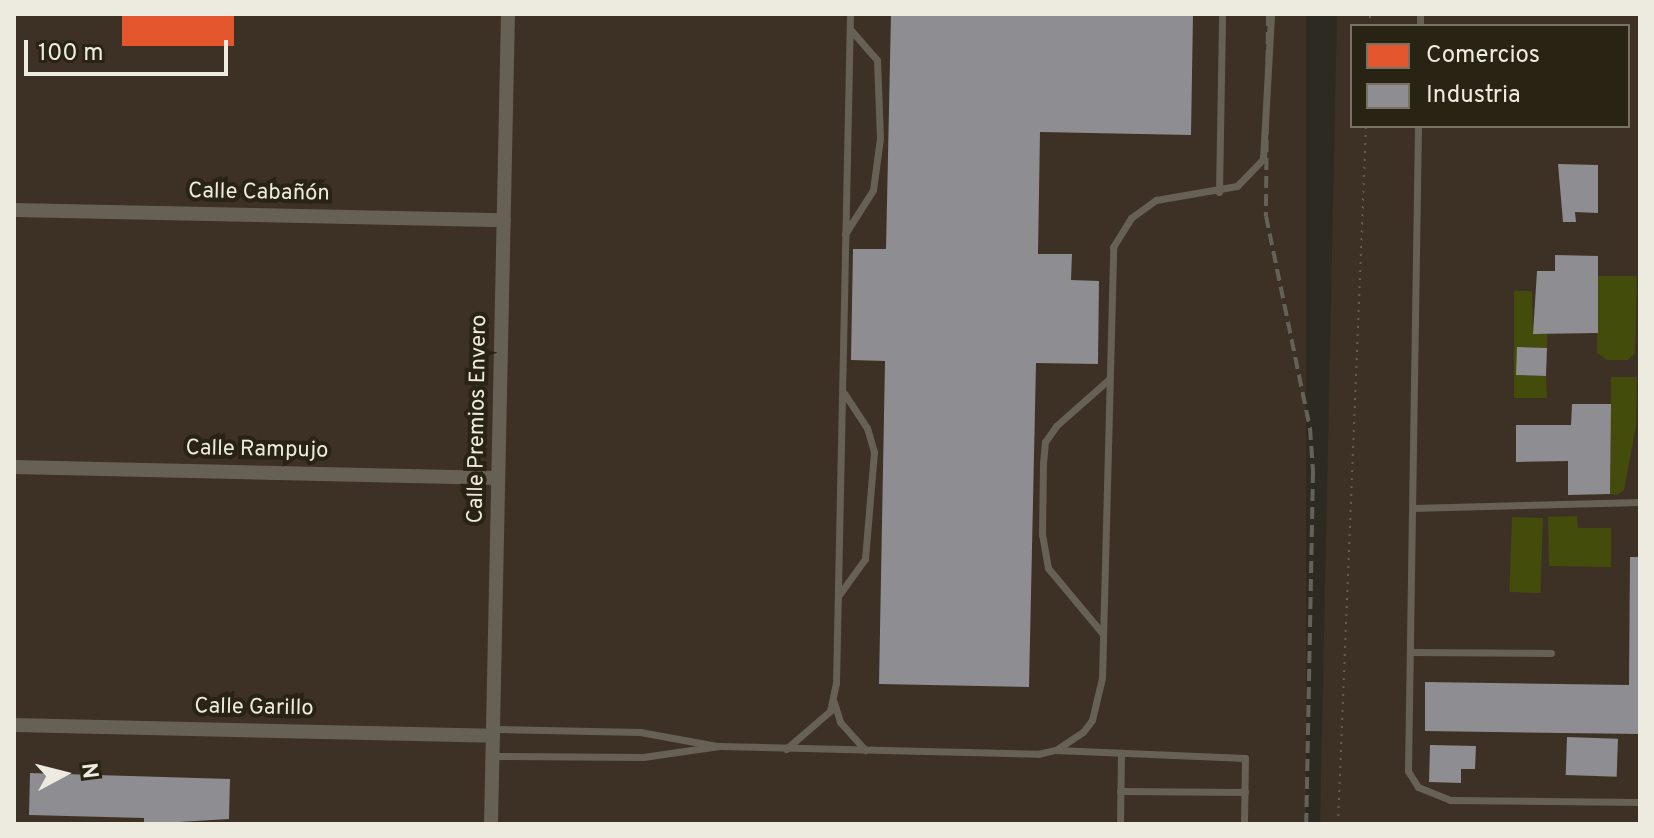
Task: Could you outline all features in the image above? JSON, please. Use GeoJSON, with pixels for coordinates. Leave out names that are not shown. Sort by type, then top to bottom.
{"type":"FeatureCollection","features":[{"type":"Feature","properties":{"kind":"street","name":"Calle Premios Envero"},"geometry":{"type":"LineString","coordinates":[[491,824],[508,14]]}},
{"type":"Feature","properties":{"kind":"street","name":"Calle Cabañón"},"geometry":{"type":"LineString","coordinates":[[14,210],[504,220]]}},
{"type":"Feature","properties":{"kind":"street","name":"Calle Rampujo"},"geometry":{"type":"LineString","coordinates":[[14,467],[498,478]]}},
{"type":"Feature","properties":{"kind":"street","name":"Calle Garillo"},"geometry":{"type":"LineString","coordinates":[[14,725],[493,732]]}},
{"type":"Feature","properties":{"kind":"lane"},"geometry":{"type":"LineString","coordinates":[[850,14],[834,700],[840,722],[865,750]]}},
{"type":"Feature","properties":{"kind":"lane"},"geometry":{"type":"LineString","coordinates":[[1219,192],[1222,14]]}},
{"type":"Feature","properties":{"kind":"lane"},"geometry":{"type":"LineString","coordinates":[[1056,750],[1092,720],[1102,678],[1109,276],[1121,230],[1156,200],[1219,192],[1237,186],[1254,171],[1268,143],[1271,14]]}},
{"type":"Feature","properties":{"kind":"lane"},"geometry":{"type":"LineString","coordinates":[[845,234],[873,190],[880,138],[877,60],[850,29]]}},
{"type":"Feature","properties":{"kind":"lane"},"geometry":{"type":"LineString","coordinates":[[1418,128],[1408,771],[1432,796],[1640,802]]}},
{"type":"Feature","properties":{"kind":"lane"},"geometry":{"type":"LineString","coordinates":[[1103,634],[1048,568],[1042,535],[1043,464],[1045,442],[1056,426],[1108,380]]}},
{"type":"Feature","properties":{"kind":"lane"},"geometry":{"type":"LineString","coordinates":[[838,597],[865,559],[874,452],[867,428],[842,391]]}},
{"type":"Feature","properties":{"kind":"lane"},"geometry":{"type":"LineString","coordinates":[[1412,508],[1640,502]]}},
{"type":"Feature","properties":{"kind":"lane"},"geometry":{"type":"LineString","coordinates":[[1410,652],[1551,653]]}},
{"type":"Feature","properties":{"kind":"lane"},"geometry":{"type":"LineString","coordinates":[[786,749],[820,724],[834,700]]}},
{"type":"Feature","properties":{"kind":"lane"},"geometry":{"type":"LineString","coordinates":[[493,732],[640,732],[719,746],[786,749],[1056,750],[1245,758],[1244,824]]}},
{"type":"Feature","properties":{"kind":"lane"},"geometry":{"type":"LineString","coordinates":[[493,756],[643,757],[719,746]]}},
{"type":"Feature","properties":{"kind":"lane"},"geometry":{"type":"LineString","coordinates":[[1120,824],[1121,755]]}},
{"type":"Feature","properties":{"kind":"lane"},"geometry":{"type":"LineString","coordinates":[[1120,791],[1245,792]]}},
{"type":"Feature","properties":{"kind":"path"},"geometry":{"type":"LineString","coordinates":[[1338,824],[1366,128]]}},
{"type":"Feature","properties":{"kind":"shaded area"},"geometry":{"type":"Polygon","coordinates":[[[14,14],[1306,14],[1306,824],[14,824],[14,14]]]}},
{"type":"Feature","properties":{"kind":"shaded area"},"geometry":{"type":"Polygon","coordinates":[[[1337,14],[1640,14],[1640,824],[1320,824],[1337,14]]]}},
{"type":"Feature","properties":{"kind":"green space"},"geometry":{"type":"Polygon","coordinates":[[[1598,276],[1637,276],[1635,353],[1628,360],[1607,360],[1597,353],[1598,276]]]}},
{"type":"Feature","properties":{"kind":"green space"},"geometry":{"type":"Polygon","coordinates":[[[1514,291],[1532,291],[1533,333],[1547,334],[1547,348],[1517,347],[1517,375],[1546,376],[1547,398],[1514,398],[1514,291]]]}},
{"type":"Feature","properties":{"kind":"green space"},"geometry":{"type":"Polygon","coordinates":[[[1611,377],[1637,377],[1636,426],[1624,490],[1617,495],[1610,494],[1611,377]]]}},
{"type":"Feature","properties":{"kind":"green space"},"geometry":{"type":"Polygon","coordinates":[[[1577,516],[1578,528],[1611,528],[1611,567],[1549,566],[1548,517],[1577,516]]]}},
{"type":"Feature","properties":{"kind":"green space"},"geometry":{"type":"Polygon","coordinates":[[[1512,517],[1543,518],[1540,593],[1509,592],[1512,517]]]}},
{"type":"Feature","properties":{"kind":"building: Comercios"},"geometry":{"type":"Polygon","coordinates":[[[122,14],[234,14],[234,46],[122,46],[122,14]]]}},
{"type":"Feature","properties":{"kind":"building: Industria"},"geometry":{"type":"Polygon","coordinates":[[[891,14],[1193,14],[1191,135],[1040,132],[1038,254],[1072,254],[1071,280],[1099,281],[1098,364],[1036,363],[1029,687],[879,684],[885,361],[851,360],[853,249],[886,249],[891,14]]]}},
{"type":"Feature","properties":{"kind":"building: Industria"},"geometry":{"type":"Polygon","coordinates":[[[1558,164],[1598,165],[1598,213],[1575,212],[1576,222],[1563,222],[1558,164]]]}},
{"type":"Feature","properties":{"kind":"building: Industria"},"geometry":{"type":"Polygon","coordinates":[[[1555,255],[1598,256],[1598,333],[1533,334],[1537,271],[1555,271],[1555,255]]]}},
{"type":"Feature","properties":{"kind":"building: Industria"},"geometry":{"type":"Polygon","coordinates":[[[1517,347],[1547,348],[1546,376],[1516,375],[1517,347]]]}},
{"type":"Feature","properties":{"kind":"building: Industria"},"geometry":{"type":"Polygon","coordinates":[[[1572,404],[1611,404],[1610,494],[1568,495],[1568,461],[1516,462],[1516,425],[1571,425],[1572,404]]]}},
{"type":"Feature","properties":{"kind":"building: Industria"},"geometry":{"type":"Polygon","coordinates":[[[1630,557],[1640,557],[1640,734],[1425,731],[1425,682],[1629,685],[1630,557]]]}},
{"type":"Feature","properties":{"kind":"building: Industria"},"geometry":{"type":"Polygon","coordinates":[[[1567,737],[1618,739],[1617,777],[1566,775],[1567,737]]]}},
{"type":"Feature","properties":{"kind":"building: Industria"},"geometry":{"type":"Polygon","coordinates":[[[1430,745],[1476,746],[1475,769],[1461,769],[1461,783],[1429,782],[1430,745]]]}},
{"type":"Feature","properties":{"kind":"building: Industria"},"geometry":{"type":"Polygon","coordinates":[[[30,773],[230,779],[229,819],[144,824],[144,818],[29,815],[30,773]]]}},
{"type":"Feature","properties":{"kind":"railway"},"geometry":{"type":"LineString","coordinates":[[1268,14],[1266,216],[1310,428],[1313,471],[1306,824]]}}]}
